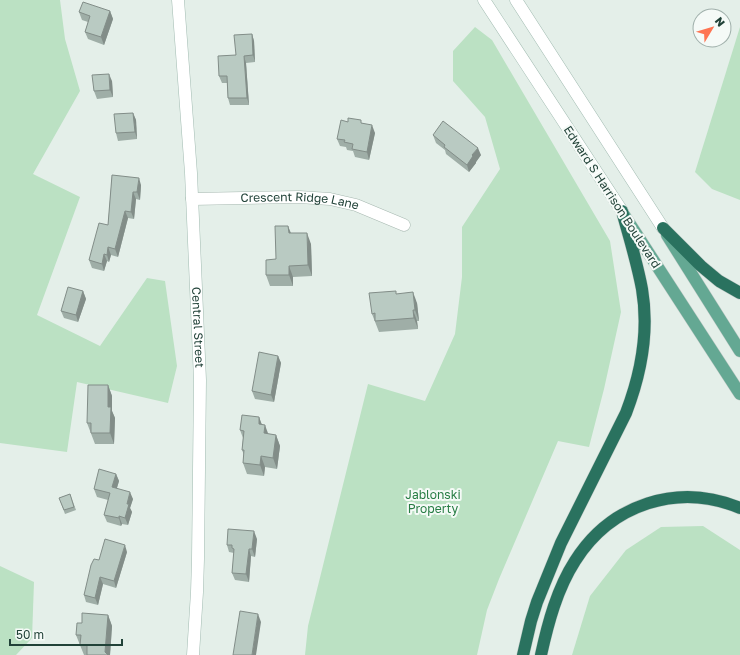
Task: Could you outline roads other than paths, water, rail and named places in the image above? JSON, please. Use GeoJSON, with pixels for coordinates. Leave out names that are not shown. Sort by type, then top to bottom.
{"type":"FeatureCollection","features":[{"type":"Feature","properties":{"kind":"highway"},"geometry":{"type":"LineString","coordinates":[[523,655],[531,621],[561,543],[626,413],[633,396],[637,379],[643,342],[644,309],[639,276],[622,211]]}},
{"type":"Feature","properties":{"kind":"highway"},"geometry":{"type":"LineString","coordinates":[[662,228],[700,266],[719,281],[740,293]]}},
{"type":"Feature","properties":{"kind":"highway"},"geometry":{"type":"LineString","coordinates":[[541,655],[552,612],[567,575],[575,560],[585,547],[612,521],[628,511],[644,504],[674,498],[694,497],[714,500],[740,508]]}},
{"type":"Feature","properties":{"kind":"main road","name":"Edward S Harrison Boulevard"},"geometry":{"type":"LineString","coordinates":[[622,211],[740,394]]}},
{"type":"Feature","properties":{"kind":"main road","name":"Edward S Harrison Boulevard"},"geometry":{"type":"LineString","coordinates":[[662,228],[740,351]]}},
{"type":"Feature","properties":{"kind":"street","name":"Central Street"},"geometry":{"type":"LineString","coordinates":[[178,0],[192,199],[200,380],[197,586],[193,655]]}},
{"type":"Feature","properties":{"kind":"street","name":"Edward S Harrison Boulevard"},"geometry":{"type":"LineString","coordinates":[[484,0],[622,211]]}},
{"type":"Feature","properties":{"kind":"street","name":"Edward S Harrison Boulevard"},"geometry":{"type":"LineString","coordinates":[[516,0],[662,228]]}},
{"type":"Feature","properties":{"kind":"street","name":"Crescent Ridge Lane"},"geometry":{"type":"LineString","coordinates":[[192,199],[299,196],[330,199],[356,205],[404,225]]}},
{"type":"Feature","properties":{"kind":"park label","name":"Jablonski Property"},"geometry":{"type":"Point","coordinates":[433,502]}}]}
